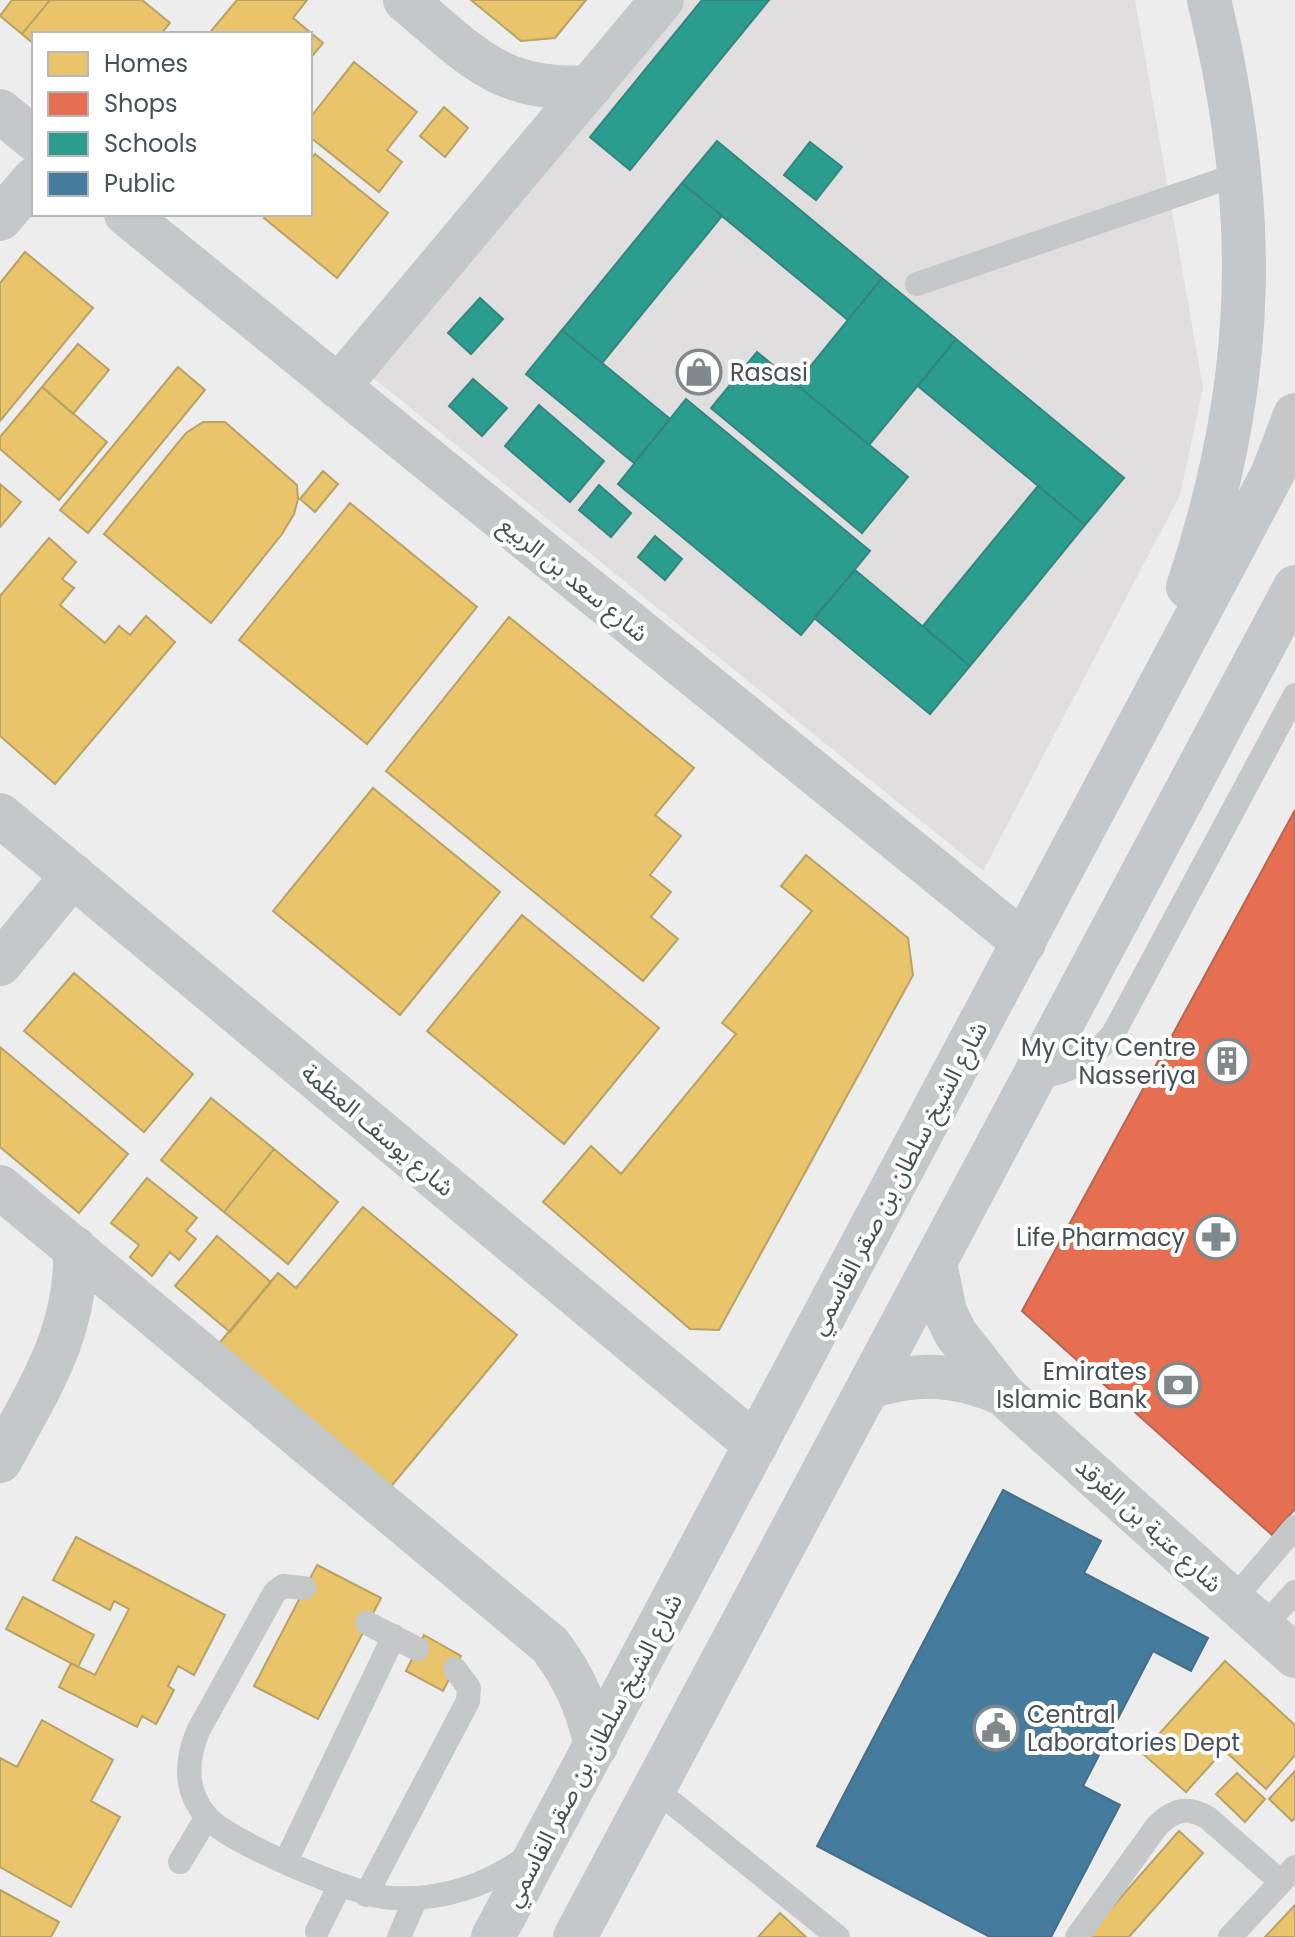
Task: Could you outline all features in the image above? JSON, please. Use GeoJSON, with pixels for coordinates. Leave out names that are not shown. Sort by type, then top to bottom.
{"type":"FeatureCollection","features":[{"type":"Feature","properties":{"kind":"main road"},"geometry":{"type":"LineString","coordinates":[[1146,714],[1213,514],[1234,412],[1245,279],[1242,173],[1228,79],[1209,0]]}},
{"type":"Feature","properties":{"kind":"main road","name":"شارع الشيخ سلطان بن صقر القاسمي"},"geometry":{"type":"LineString","coordinates":[[493,1937],[1272,475],[1295,415]]}},
{"type":"Feature","properties":{"kind":"main road"},"geometry":{"type":"LineString","coordinates":[[575,1937],[1295,587]]}},
{"type":"Feature","properties":{"kind":"street"},"geometry":{"type":"LineString","coordinates":[[405,0],[502,76],[529,86],[558,89],[590,87]]}},
{"type":"Feature","properties":{"kind":"street"},"geometry":{"type":"LineString","coordinates":[[338,387],[662,0]]}},
{"type":"Feature","properties":{"kind":"street"},"geometry":{"type":"LineString","coordinates":[[0,111],[32,137]]}},
{"type":"Feature","properties":{"kind":"street"},"geometry":{"type":"LineString","coordinates":[[0,219],[32,181]]}},
{"type":"Feature","properties":{"kind":"street","name":"شارع سعد بن الربيع"},"geometry":{"type":"LineString","coordinates":[[128,216],[1024,943]]}},
{"type":"Feature","properties":{"kind":"street","name":"شارع يوسف العظمة"},"geometry":{"type":"LineString","coordinates":[[0,815],[756,1445]]}},
{"type":"Feature","properties":{"kind":"street"},"geometry":{"type":"LineString","coordinates":[[0,964],[73,875]]}},
{"type":"Feature","properties":{"kind":"street"},"geometry":{"type":"LineString","coordinates":[[0,1187],[550,1645],[572,1675],[588,1709],[596,1746]]}},
{"type":"Feature","properties":{"kind":"street"},"geometry":{"type":"LineString","coordinates":[[0,1461],[60,1347],[71,1315],[76,1281],[75,1248]]}},
{"type":"Feature","properties":{"kind":"street","name":"شارع عتبة بن الفرقد"},"geometry":{"type":"LineString","coordinates":[[935,1263],[945,1312],[956,1334],[1003,1394],[1295,1656]]}},
{"type":"Feature","properties":{"kind":"street","name":"شارع عتبة بن الفرقد"},"geometry":{"type":"LineString","coordinates":[[869,1387],[903,1377],[937,1375],[972,1380],[1003,1394]]}},
{"type":"Feature","properties":{"kind":"lane"},"geometry":{"type":"LineString","coordinates":[[917,284],[1242,173]]}},
{"type":"Feature","properties":{"kind":"lane"},"geometry":{"type":"LineString","coordinates":[[1034,1078],[1059,1074],[1079,1065],[1098,1051],[1113,1034],[1295,695]]}},
{"type":"Feature","properties":{"kind":"lane"},"geometry":{"type":"LineString","coordinates":[[1248,1614],[1295,1527]]}},
{"type":"Feature","properties":{"kind":"lane"},"geometry":{"type":"LineString","coordinates":[[304,1588],[283,1586],[275,1592],[198,1731],[190,1752],[188,1775],[194,1797],[207,1817],[225,1831],[286,1861],[366,1895],[416,1898],[451,1893],[484,1882],[543,1843]]}},
{"type":"Feature","properties":{"kind":"lane"},"geometry":{"type":"LineString","coordinates":[[1248,1614],[1295,1592]]}},
{"type":"Feature","properties":{"kind":"lane"},"geometry":{"type":"LineString","coordinates":[[367,1623],[417,1649]]}},
{"type":"Feature","properties":{"kind":"lane"},"geometry":{"type":"LineString","coordinates":[[286,1861],[394,1636]]}},
{"type":"Feature","properties":{"kind":"lane"},"geometry":{"type":"LineString","coordinates":[[366,1895],[468,1701],[469,1688],[455,1669]]}},
{"type":"Feature","properties":{"kind":"lane"},"geometry":{"type":"LineString","coordinates":[[655,1789],[838,1937]]}},
{"type":"Feature","properties":{"kind":"lane"},"geometry":{"type":"LineString","coordinates":[[1077,1937],[1157,1826],[1167,1816],[1181,1810],[1196,1810],[1288,1874],[1230,1937]]}},
{"type":"Feature","properties":{"kind":"lane"},"geometry":{"type":"LineString","coordinates":[[180,1862],[207,1817]]}},
{"type":"Feature","properties":{"kind":"lane"},"geometry":{"type":"LineString","coordinates":[[317,1931],[340,1885]]}},
{"type":"Feature","properties":{"kind":"lane"},"geometry":{"type":"LineString","coordinates":[[399,1937],[416,1898]]}},
{"type":"Feature","properties":{"kind":"shaded area"},"geometry":{"type":"Polygon","coordinates":[[[679,0],[1135,0],[1203,388],[1180,495],[983,871],[372,377],[679,0]]]}},
{"type":"Feature","properties":{"kind":"building: Homes"},"geometry":{"type":"Polygon","coordinates":[[[12,0],[50,0],[22,34],[0,16],[12,0]]]}},
{"type":"Feature","properties":{"kind":"building: Homes"},"geometry":{"type":"Polygon","coordinates":[[[50,0],[142,0],[170,23],[163,32],[32,32],[32,42],[22,34],[50,0]]]}},
{"type":"Feature","properties":{"kind":"building: Homes"},"geometry":{"type":"Polygon","coordinates":[[[237,0],[307,0],[293,18],[310,32],[211,31],[237,0]]]}},
{"type":"Feature","properties":{"kind":"building: Homes"},"geometry":{"type":"Polygon","coordinates":[[[471,0],[586,0],[555,38],[521,41],[471,0]]]}},
{"type":"Feature","properties":{"kind":"building: Homes"},"geometry":{"type":"Polygon","coordinates":[[[312,34],[323,43],[312,57],[312,34]]]}},
{"type":"Feature","properties":{"kind":"building: Homes"},"geometry":{"type":"Polygon","coordinates":[[[354,62],[417,112],[387,150],[402,162],[379,192],[312,139],[312,115],[354,62]]]}},
{"type":"Feature","properties":{"kind":"building: Homes"},"geometry":{"type":"Polygon","coordinates":[[[444,107],[468,128],[445,157],[420,136],[444,107]]]}},
{"type":"Feature","properties":{"kind":"building: Homes"},"geometry":{"type":"Polygon","coordinates":[[[315,154],[388,213],[337,278],[264,218],[312,216],[312,158],[315,154]]]}},
{"type":"Feature","properties":{"kind":"building: Homes"},"geometry":{"type":"Polygon","coordinates":[[[25,252],[93,308],[0,421],[0,283],[25,252]]]}},
{"type":"Feature","properties":{"kind":"building: Homes"},"geometry":{"type":"Polygon","coordinates":[[[78,344],[109,370],[73,414],[42,387],[78,344]]]}},
{"type":"Feature","properties":{"kind":"building: Homes"},"geometry":{"type":"Polygon","coordinates":[[[178,367],[205,390],[88,533],[60,510],[178,367]]]}},
{"type":"Feature","properties":{"kind":"building: Homes"},"geometry":{"type":"Polygon","coordinates":[[[42,387],[107,442],[59,500],[0,449],[0,437],[42,387]]]}},
{"type":"Feature","properties":{"kind":"building: Homes"},"geometry":{"type":"Polygon","coordinates":[[[203,422],[225,422],[297,485],[298,499],[294,514],[282,534],[211,623],[104,534],[186,433],[203,422]]]}},
{"type":"Feature","properties":{"kind":"building: Homes"},"geometry":{"type":"Polygon","coordinates":[[[323,471],[338,484],[315,512],[300,499],[323,471]]]}},
{"type":"Feature","properties":{"kind":"building: Homes"},"geometry":{"type":"Polygon","coordinates":[[[0,484],[21,502],[0,527],[0,484]]]}},
{"type":"Feature","properties":{"kind":"building: Homes"},"geometry":{"type":"Polygon","coordinates":[[[350,503],[477,607],[367,744],[239,640],[350,503]]]}},
{"type":"Feature","properties":{"kind":"building: Homes"},"geometry":{"type":"Polygon","coordinates":[[[49,538],[76,562],[62,579],[74,588],[60,605],[105,643],[119,626],[130,635],[146,616],[175,642],[55,784],[0,736],[0,596],[49,538]]]}},
{"type":"Feature","properties":{"kind":"building: Homes"},"geometry":{"type":"Polygon","coordinates":[[[509,617],[694,768],[655,815],[681,836],[650,875],[671,892],[651,917],[678,939],[643,981],[386,771],[509,617]]]}},
{"type":"Feature","properties":{"kind":"building: Homes"},"geometry":{"type":"Polygon","coordinates":[[[373,788],[500,892],[400,1015],[273,911],[373,788]]]}},
{"type":"Feature","properties":{"kind":"building: Homes"},"geometry":{"type":"Polygon","coordinates":[[[806,855],[908,938],[913,975],[719,1330],[690,1329],[543,1202],[591,1146],[621,1174],[736,1034],[722,1023],[812,911],[781,886],[806,855]]]}},
{"type":"Feature","properties":{"kind":"building: Homes"},"geometry":{"type":"Polygon","coordinates":[[[522,915],[659,1028],[564,1144],[427,1031],[522,915]]]}},
{"type":"Feature","properties":{"kind":"building: Homes"},"geometry":{"type":"Polygon","coordinates":[[[74,973],[193,1074],[144,1132],[24,1031],[74,973]]]}},
{"type":"Feature","properties":{"kind":"building: Homes"},"geometry":{"type":"Polygon","coordinates":[[[0,1047],[128,1154],[79,1213],[0,1147],[0,1047]]]}},
{"type":"Feature","properties":{"kind":"building: Homes"},"geometry":{"type":"Polygon","coordinates":[[[211,1098],[274,1149],[224,1212],[161,1160],[211,1098]]]}},
{"type":"Feature","properties":{"kind":"building: Homes"},"geometry":{"type":"Polygon","coordinates":[[[274,1149],[338,1202],[288,1264],[224,1212],[274,1149]]]}},
{"type":"Feature","properties":{"kind":"building: Homes"},"geometry":{"type":"Polygon","coordinates":[[[147,1178],[197,1218],[186,1231],[196,1239],[179,1260],[170,1252],[152,1276],[130,1257],[139,1245],[111,1223],[147,1178]]]}},
{"type":"Feature","properties":{"kind":"building: Homes"},"geometry":{"type":"Polygon","coordinates":[[[363,1207],[517,1335],[388,1490],[217,1346],[278,1273],[296,1288],[363,1207]]]}},
{"type":"Feature","properties":{"kind":"building: Homes"},"geometry":{"type":"Polygon","coordinates":[[[217,1236],[271,1282],[230,1332],[175,1286],[217,1236]]]}},
{"type":"Feature","properties":{"kind":"building: Homes"},"geometry":{"type":"Polygon","coordinates":[[[76,1537],[225,1615],[194,1675],[178,1666],[168,1686],[174,1690],[156,1724],[142,1716],[137,1727],[59,1687],[71,1663],[95,1675],[129,1609],[114,1601],[110,1610],[53,1580],[76,1537]]]}},
{"type":"Feature","properties":{"kind":"building: Homes"},"geometry":{"type":"Polygon","coordinates":[[[317,1565],[381,1598],[318,1719],[254,1686],[317,1565]]]}},
{"type":"Feature","properties":{"kind":"building: Homes"},"geometry":{"type":"Polygon","coordinates":[[[23,1597],[94,1635],[78,1667],[6,1629],[23,1597]]]}},
{"type":"Feature","properties":{"kind":"building: Homes"},"geometry":{"type":"Polygon","coordinates":[[[424,1635],[461,1656],[443,1691],[406,1671],[424,1635]]]}},
{"type":"Feature","properties":{"kind":"building: Homes"},"geometry":{"type":"Polygon","coordinates":[[[1225,1661],[1295,1725],[1295,1755],[1266,1789],[1224,1750],[1186,1792],[1142,1753],[1225,1661]]]}},
{"type":"Feature","properties":{"kind":"building: Homes"},"geometry":{"type":"Polygon","coordinates":[[[42,1720],[113,1760],[91,1801],[120,1817],[71,1907],[0,1867],[0,1758],[17,1767],[42,1720]]]}},
{"type":"Feature","properties":{"kind":"building: Homes"},"geometry":{"type":"Polygon","coordinates":[[[1295,1771],[1295,1818],[1292,1821],[1269,1799],[1295,1771]]]}},
{"type":"Feature","properties":{"kind":"building: Homes"},"geometry":{"type":"Polygon","coordinates":[[[1237,1773],[1265,1799],[1245,1822],[1216,1794],[1237,1773]]]}},
{"type":"Feature","properties":{"kind":"building: Homes"},"geometry":{"type":"Polygon","coordinates":[[[1179,1831],[1203,1853],[1129,1937],[1086,1937],[1179,1831]]]}},
{"type":"Feature","properties":{"kind":"building: Homes"},"geometry":{"type":"Polygon","coordinates":[[[0,1890],[59,1922],[51,1937],[0,1937],[0,1890]]]}},
{"type":"Feature","properties":{"kind":"building: Homes"},"geometry":{"type":"Polygon","coordinates":[[[1295,1905],[1295,1937],[1265,1937],[1295,1905]]]}},
{"type":"Feature","properties":{"kind":"building: Homes"},"geometry":{"type":"Polygon","coordinates":[[[780,1913],[806,1937],[758,1937],[780,1913]]]}},
{"type":"Feature","properties":{"kind":"building: Shops","name":"My City Centre Nasseriya"},"geometry":{"type":"Polygon","coordinates":[[[1295,810],[1295,1509],[1272,1535],[1022,1311],[1295,810]]]}},
{"type":"Feature","properties":{"kind":"building: Schools"},"geometry":{"type":"Polygon","coordinates":[[[702,0],[769,0],[630,170],[590,137],[702,0]]]}},
{"type":"Feature","properties":{"kind":"building: Schools"},"geometry":{"type":"Polygon","coordinates":[[[717,141],[882,278],[848,320],[682,183],[717,141]]]}},
{"type":"Feature","properties":{"kind":"building: Schools"},"geometry":{"type":"Polygon","coordinates":[[[810,142],[842,167],[816,200],[784,175],[810,142]]]}},
{"type":"Feature","properties":{"kind":"building: Schools"},"geometry":{"type":"Polygon","coordinates":[[[682,183],[722,216],[602,363],[562,330],[682,183]]]}},
{"type":"Feature","properties":{"kind":"building: Schools"},"geometry":{"type":"Polygon","coordinates":[[[882,278],[956,339],[869,445],[796,384],[882,278]]]}},
{"type":"Feature","properties":{"kind":"building: Schools"},"geometry":{"type":"Polygon","coordinates":[[[480,298],[503,319],[471,354],[448,333],[480,298]]]}},
{"type":"Feature","properties":{"kind":"building: Schools"},"geometry":{"type":"Polygon","coordinates":[[[562,330],[670,419],[634,463],[526,374],[562,330]]]}},
{"type":"Feature","properties":{"kind":"building: Schools"},"geometry":{"type":"Polygon","coordinates":[[[956,339],[1124,478],[1085,525],[918,386],[956,339]]]}},
{"type":"Feature","properties":{"kind":"building: Schools"},"geometry":{"type":"Polygon","coordinates":[[[757,352],[908,477],[862,533],[711,408],[757,352]]]}},
{"type":"Feature","properties":{"kind":"building: Schools"},"geometry":{"type":"Polygon","coordinates":[[[473,379],[507,408],[482,436],[449,406],[473,379]]]}},
{"type":"Feature","properties":{"kind":"building: Schools"},"geometry":{"type":"Polygon","coordinates":[[[686,399],[870,551],[801,635],[618,484],[686,399]]]}},
{"type":"Feature","properties":{"kind":"building: Schools"},"geometry":{"type":"Polygon","coordinates":[[[539,405],[604,461],[570,502],[505,446],[539,405]]]}},
{"type":"Feature","properties":{"kind":"building: Schools"},"geometry":{"type":"Polygon","coordinates":[[[599,485],[631,513],[611,537],[579,510],[599,485]]]}},
{"type":"Feature","properties":{"kind":"building: Schools"},"geometry":{"type":"Polygon","coordinates":[[[1038,486],[1085,525],[970,666],[923,626],[1038,486]]]}},
{"type":"Feature","properties":{"kind":"building: Schools"},"geometry":{"type":"Polygon","coordinates":[[[655,536],[682,559],[665,580],[638,557],[655,536]]]}},
{"type":"Feature","properties":{"kind":"building: Schools"},"geometry":{"type":"Polygon","coordinates":[[[855,570],[970,666],[930,714],[814,618],[855,570]]]}},
{"type":"Feature","properties":{"kind":"building: Public","name":"Central Laboratories Dept"},"geometry":{"type":"Polygon","coordinates":[[[1003,1490],[1101,1541],[1084,1573],[1208,1638],[1191,1671],[1153,1651],[1083,1786],[1120,1805],[1051,1937],[990,1937],[817,1846],[1003,1490]]]}},
{"type":"Feature","properties":{"kind":"place","name":"Rasasi"},"geometry":{"type":"Point","coordinates":[699,372]}},
{"type":"Feature","properties":{"kind":"place","name":"My City Centre Nasseriya"},"geometry":{"type":"Point","coordinates":[1227,1061]}},
{"type":"Feature","properties":{"kind":"place","name":"Life Pharmacy"},"geometry":{"type":"Point","coordinates":[1216,1237]}},
{"type":"Feature","properties":{"kind":"place","name":"Emirates Islamic Bank"},"geometry":{"type":"Point","coordinates":[1178,1385]}},
{"type":"Feature","properties":{"kind":"place","name":"Central Laboratories Dept"},"geometry":{"type":"Point","coordinates":[996,1728]}}]}
